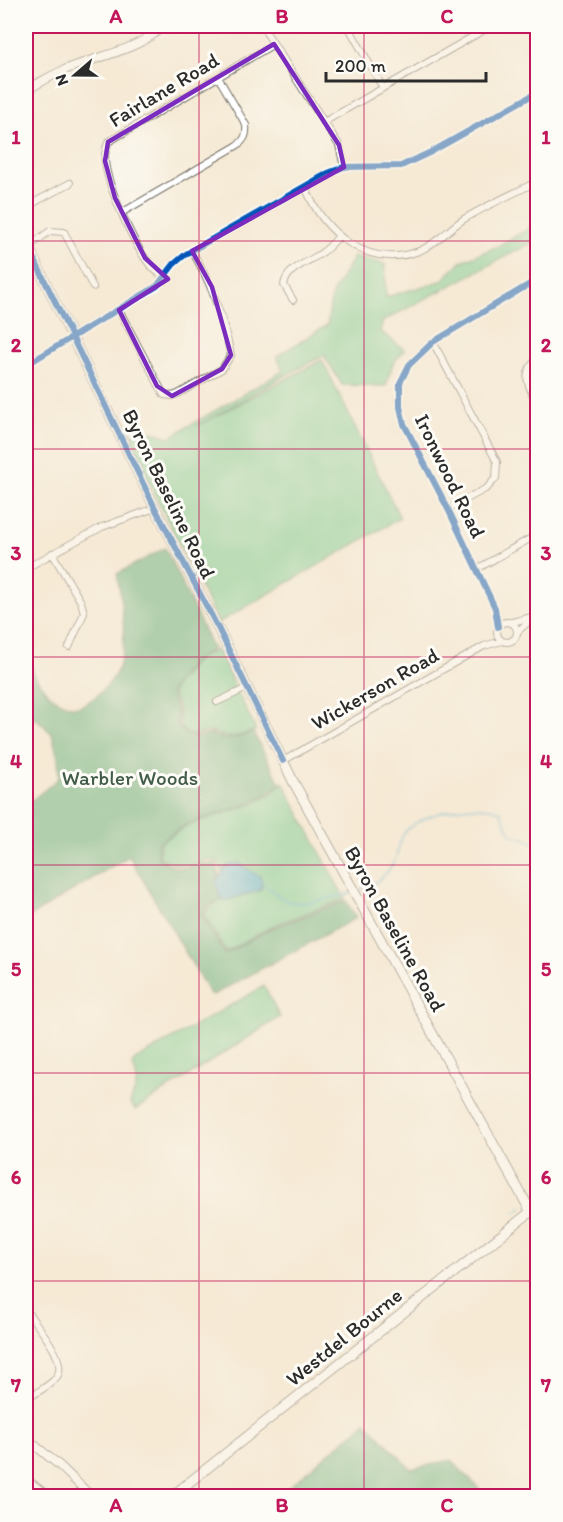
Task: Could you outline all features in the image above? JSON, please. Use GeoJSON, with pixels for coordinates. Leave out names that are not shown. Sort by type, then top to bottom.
{"type":"FeatureCollection","features":[{"type":"Feature","properties":{"kind":"main road","name":"Byron Baseline Road"},"geometry":{"type":"LineString","coordinates":[[27,245],[155,508],[283,761],[534,1209]]}},
{"type":"Feature","properties":{"kind":"main road","name":"Westdel Bourne"},"geometry":{"type":"LineString","coordinates":[[172,1497],[534,1209]]}},
{"type":"Feature","properties":{"kind":"street"},"geometry":{"type":"LineString","coordinates":[[26,90],[61,71],[140,43],[154,35],[163,26]]}},
{"type":"Feature","properties":{"kind":"street"},"geometry":{"type":"LineString","coordinates":[[262,26],[339,145],[344,167]]}},
{"type":"Feature","properties":{"kind":"street"},"geometry":{"type":"LineString","coordinates":[[348,26],[383,88]]}},
{"type":"Feature","properties":{"kind":"street"},"geometry":{"type":"LineString","coordinates":[[324,122],[491,26]]}},
{"type":"Feature","properties":{"kind":"street","name":"Fairlane Road"},"geometry":{"type":"LineString","coordinates":[[164,277],[145,258],[115,198],[105,161],[108,142],[274,44]]}},
{"type":"Feature","properties":{"kind":"street"},"geometry":{"type":"LineString","coordinates":[[123,212],[238,145],[244,139],[247,134],[246,125],[218,77]]}},
{"type":"Feature","properties":{"kind":"street"},"geometry":{"type":"LineString","coordinates":[[26,365],[157,286],[174,264],[192,251],[328,173],[344,167],[402,166],[537,92]]}},
{"type":"Feature","properties":{"kind":"street"},"geometry":{"type":"LineString","coordinates":[[305,186],[323,218],[338,237],[355,249],[374,255],[401,256],[432,244],[464,220],[537,181]]}},
{"type":"Feature","properties":{"kind":"street"},"geometry":{"type":"LineString","coordinates":[[26,207],[70,183]]}},
{"type":"Feature","properties":{"kind":"street"},"geometry":{"type":"LineString","coordinates":[[27,245],[50,231],[64,232],[93,287]]}},
{"type":"Feature","properties":{"kind":"street"},"geometry":{"type":"LineString","coordinates":[[293,300],[284,285],[285,278],[298,267],[321,254],[338,237]]}},
{"type":"Feature","properties":{"kind":"street"},"geometry":{"type":"LineString","coordinates":[[119,310],[164,394],[172,396],[177,394],[222,369],[231,355],[229,345],[212,287],[192,251]]}},
{"type":"Feature","properties":{"kind":"street","name":"Ironwood Road"},"geometry":{"type":"LineString","coordinates":[[497,629],[495,608],[404,424],[400,407],[400,383],[409,365],[433,342],[537,279]]}},
{"type":"Feature","properties":{"kind":"street"},"geometry":{"type":"LineString","coordinates":[[433,342],[497,462],[496,478],[487,488],[448,509]]}},
{"type":"Feature","properties":{"kind":"street"},"geometry":{"type":"LineString","coordinates":[[537,358],[528,368],[526,379],[537,404]]}},
{"type":"Feature","properties":{"kind":"street"},"geometry":{"type":"LineString","coordinates":[[26,568],[102,527],[155,508]]}},
{"type":"Feature","properties":{"kind":"street"},"geometry":{"type":"LineString","coordinates":[[477,569],[537,534]]}},
{"type":"Feature","properties":{"kind":"street"},"geometry":{"type":"LineString","coordinates":[[52,553],[81,602],[84,613],[69,647]]}},
{"type":"Feature","properties":{"kind":"street","name":"Ironwood Road"},"geometry":{"type":"LineString","coordinates":[[495,608],[510,622]]}},
{"type":"Feature","properties":{"kind":"street"},"geometry":{"type":"LineString","coordinates":[[535,615],[518,632],[513,641],[502,641],[497,629],[501,622],[510,622],[535,615]]}},
{"type":"Feature","properties":{"kind":"street"},"geometry":{"type":"LineString","coordinates":[[510,622],[518,632]]}},
{"type":"Feature","properties":{"kind":"street","name":"Wickerson Road"},"geometry":{"type":"LineString","coordinates":[[484,646],[497,629]]}},
{"type":"Feature","properties":{"kind":"street","name":"Wickerson Road"},"geometry":{"type":"LineString","coordinates":[[283,761],[484,646],[502,641]]}},
{"type":"Feature","properties":{"kind":"street"},"geometry":{"type":"LineString","coordinates":[[217,702],[247,688]]}},
{"type":"Feature","properties":{"kind":"street"},"geometry":{"type":"LineString","coordinates":[[26,1310],[60,1358],[60,1371],[55,1379],[26,1400]]}},
{"type":"Feature","properties":{"kind":"street"},"geometry":{"type":"LineString","coordinates":[[27,1442],[58,1465],[91,1497]]}},
{"type":"Feature","properties":{"kind":"street"},"geometry":{"type":"LineString","coordinates":[[26,1478],[47,1496]]}},
{"type":"Feature","properties":{"kind":"highlighted area"},"geometry":{"type":"Polygon","coordinates":[[[274,44],[339,145],[344,167],[192,251],[212,287],[231,355],[222,369],[172,396],[157,386],[119,310],[168,279],[145,258],[115,198],[105,161],[108,142],[274,44]]]}},
{"type":"Feature","properties":{"kind":"green space"},"geometry":{"type":"Polygon","coordinates":[[[537,224],[537,240],[383,321],[380,331],[405,350],[393,363],[386,386],[342,385],[324,355],[197,426],[322,360],[400,518],[218,623],[127,438],[142,429],[170,437],[283,371],[277,356],[327,325],[332,294],[354,256],[385,264],[386,297],[441,281],[462,261],[496,247],[537,224]]]}},
{"type":"Feature","properties":{"kind":"green space","name":"Warbler Woods"},"geometry":{"type":"Polygon","coordinates":[[[165,548],[213,649],[188,668],[170,693],[177,713],[177,726],[189,736],[196,737],[211,734],[232,739],[253,732],[280,783],[251,803],[187,824],[158,843],[158,858],[176,868],[190,868],[207,863],[217,865],[223,900],[210,904],[202,915],[225,954],[272,928],[346,901],[356,918],[211,996],[129,856],[26,919],[26,805],[59,778],[58,758],[52,734],[37,719],[26,720],[26,651],[35,676],[47,692],[62,703],[78,706],[99,694],[116,673],[122,657],[123,621],[117,574],[165,548]]]}},
{"type":"Feature","properties":{"kind":"green space"},"geometry":{"type":"Polygon","coordinates":[[[217,650],[256,730],[234,737],[223,736],[211,731],[188,735],[179,726],[179,713],[172,693],[177,682],[199,658],[217,650]]]}},
{"type":"Feature","properties":{"kind":"green space"},"geometry":{"type":"Polygon","coordinates":[[[283,782],[345,899],[272,926],[226,952],[204,915],[213,905],[225,900],[219,863],[208,859],[184,866],[173,863],[159,857],[160,843],[188,825],[253,804],[272,793],[283,782]]]}},
{"type":"Feature","properties":{"kind":"green space"},"geometry":{"type":"Polygon","coordinates":[[[264,986],[280,1017],[135,1110],[130,1103],[136,1084],[136,1075],[132,1065],[135,1060],[264,986]]]}},
{"type":"Feature","properties":{"kind":"green space"},"geometry":{"type":"Polygon","coordinates":[[[366,1422],[411,1469],[451,1460],[486,1496],[278,1496],[366,1422]]]}},
{"type":"Feature","properties":{"kind":"water"},"geometry":{"type":"Polygon","coordinates":[[[238,863],[260,876],[261,890],[224,901],[219,894],[216,881],[227,866],[238,863]]]}},
{"type":"Feature","properties":{"kind":"waterway"},"geometry":{"type":"LineString","coordinates":[[538,777],[538,795]]}},
{"type":"Feature","properties":{"kind":"waterway"},"geometry":{"type":"LineString","coordinates":[[538,804],[536,816],[538,826]]}},
{"type":"Feature","properties":{"kind":"waterway"},"geometry":{"type":"LineString","coordinates":[[359,890],[372,885],[391,867],[405,832],[424,819],[450,810],[478,807],[500,811],[511,834],[538,845]]}},
{"type":"Feature","properties":{"kind":"waterway"},"geometry":{"type":"LineString","coordinates":[[262,883],[286,901],[298,903],[352,893]]}},
{"type":"Feature","properties":{"kind":"waterway"},"geometry":{"type":"LineString","coordinates":[[529,1202],[538,1195]]}},
{"type":"Feature","properties":{"kind":"waterway"},"geometry":{"type":"LineString","coordinates":[[515,1213],[523,1207]]}},
{"type":"Feature","properties":{"kind":"cycle path"},"geometry":{"type":"LineString","coordinates":[[26,365],[157,286],[174,264],[186,254],[328,173],[344,167],[401,166],[431,152],[538,92]]}},
{"type":"Feature","properties":{"kind":"cycle path"},"geometry":{"type":"LineString","coordinates":[[26,242],[155,508],[218,628],[283,761]]}},
{"type":"Feature","properties":{"kind":"cycle path"},"geometry":{"type":"LineString","coordinates":[[498,627],[495,608],[404,424],[400,407],[400,383],[409,365],[433,342],[538,279]]}}]}
